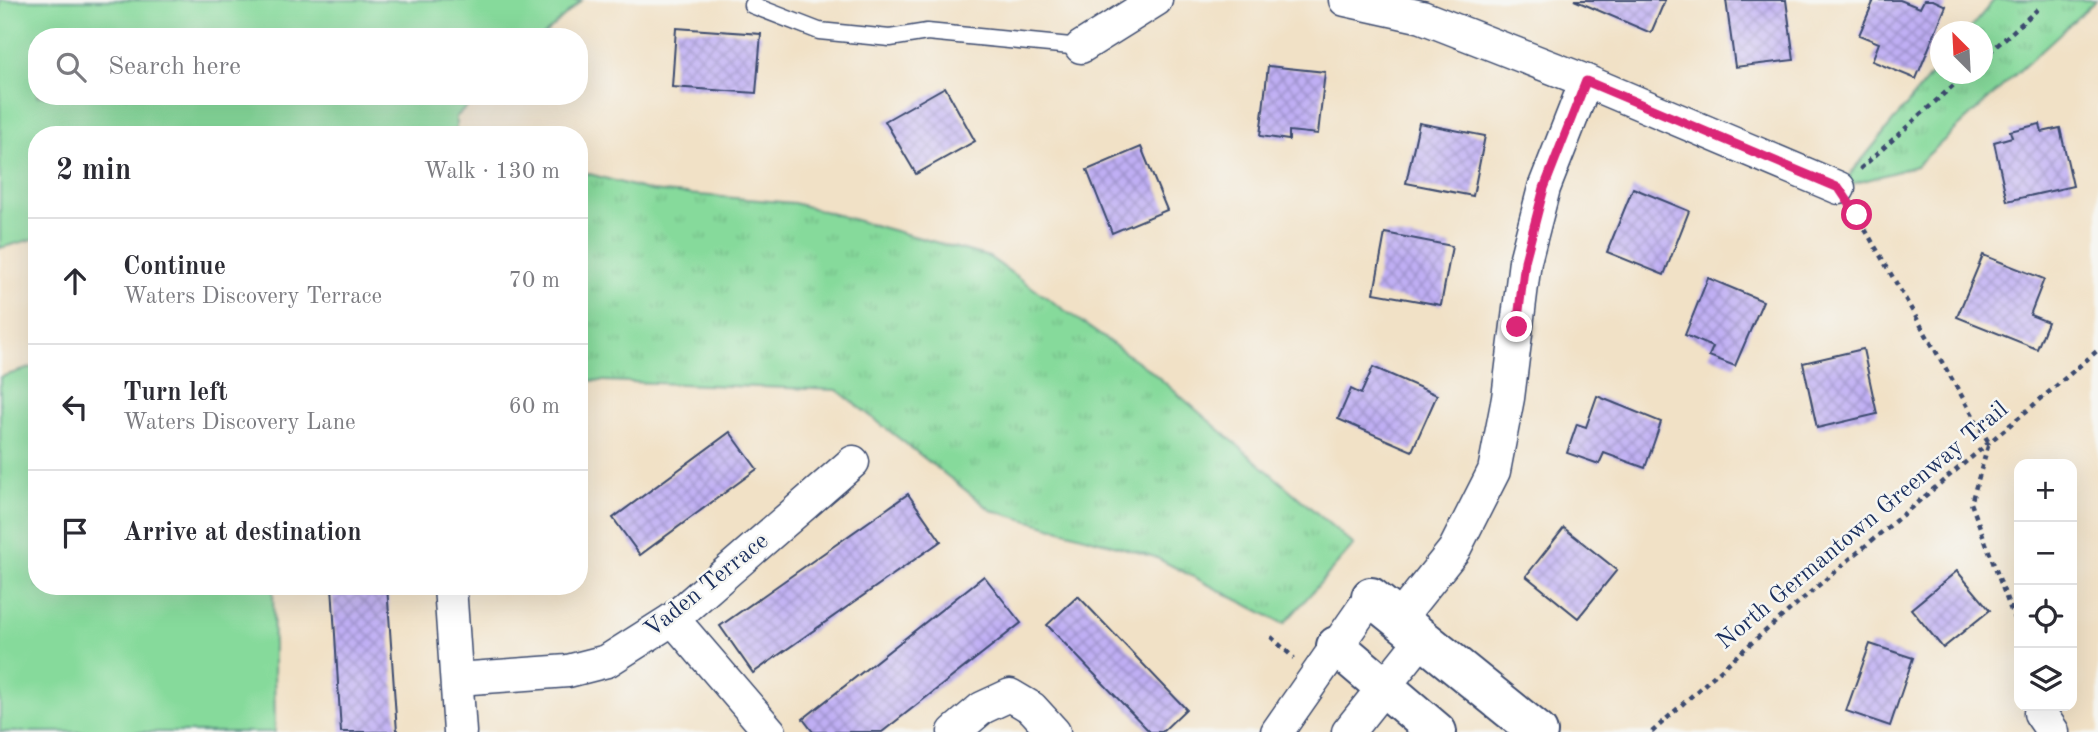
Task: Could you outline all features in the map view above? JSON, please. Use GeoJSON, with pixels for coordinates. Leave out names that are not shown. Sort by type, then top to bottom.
{"type":"FeatureCollection","features":[{"type":"Feature","properties":{"kind":"street"},"geometry":{"type":"LineString","coordinates":[[1081,47],[1156,0]]}},
{"type":"Feature","properties":{"kind":"street"},"geometry":{"type":"LineString","coordinates":[[1345,0],[1422,17],[1586,81],[1839,188]]}},
{"type":"Feature","properties":{"kind":"street"},"geometry":{"type":"LineString","coordinates":[[1277,732],[1336,646],[1397,618],[1454,550],[1494,471],[1508,398],[1525,261],[1544,188],[1586,81]]}},
{"type":"Feature","properties":{"kind":"street","name":"Vaden Terrace"},"geometry":{"type":"LineString","coordinates":[[457,679],[568,671],[607,660],[673,620],[853,462]]}},
{"type":"Feature","properties":{"kind":"street"},"geometry":{"type":"LineString","coordinates":[[451,595],[460,732]]}},
{"type":"Feature","properties":{"kind":"street"},"geometry":{"type":"LineString","coordinates":[[1348,732],[1383,685],[1397,618]]}},
{"type":"Feature","properties":{"kind":"street"},"geometry":{"type":"LineString","coordinates":[[1397,618],[1538,732]]}},
{"type":"Feature","properties":{"kind":"street"},"geometry":{"type":"LineString","coordinates":[[673,620],[770,732]]}},
{"type":"Feature","properties":{"kind":"street"},"geometry":{"type":"LineString","coordinates":[[1336,646],[1437,732]]}},
{"type":"Feature","properties":{"kind":"street"},"geometry":{"type":"LineString","coordinates":[[954,732],[982,708],[1010,695],[1032,708],[1054,732]]}},
{"type":"Feature","properties":{"kind":"lane"},"geometry":{"type":"LineString","coordinates":[[752,5],[819,31],[890,38],[927,32],[1081,47]]}},
{"type":"Feature","properties":{"kind":"path"},"geometry":{"type":"LineString","coordinates":[[1993,50],[2039,8]]}},
{"type":"Feature","properties":{"kind":"path"},"geometry":{"type":"LineString","coordinates":[[1955,84],[1839,188],[1990,443],[1970,503],[2014,619]]}},
{"type":"Feature","properties":{"kind":"path","name":"North Germantown Greenway Trail"},"geometry":{"type":"LineString","coordinates":[[1653,732],[1741,650],[2098,350]]}},
{"type":"Feature","properties":{"kind":"green space"},"geometry":{"type":"Polygon","coordinates":[[[0,0],[582,0],[552,28],[28,28],[28,105],[469,105],[456,117],[456,126],[28,126],[28,240],[0,248],[0,0]]]}},
{"type":"Feature","properties":{"kind":"green space"},"geometry":{"type":"Polygon","coordinates":[[[1994,0],[2096,0],[1916,166],[1839,188],[1930,76],[1930,84],[1993,84],[1993,21],[1976,21],[1994,0]]]}},
{"type":"Feature","properties":{"kind":"green space"},"geometry":{"type":"Polygon","coordinates":[[[588,174],[651,191],[794,203],[989,257],[1151,371],[1354,545],[1284,624],[1155,557],[991,510],[837,390],[588,380],[588,174]]]}},
{"type":"Feature","properties":{"kind":"green space"},"geometry":{"type":"Polygon","coordinates":[[[28,369],[28,595],[273,595],[275,732],[0,732],[0,377],[28,369]]]}},
{"type":"Feature","properties":{"kind":"building"},"geometry":{"type":"Polygon","coordinates":[[[1574,0],[1665,0],[1651,33],[1574,0]]]}},
{"type":"Feature","properties":{"kind":"building"},"geometry":{"type":"Polygon","coordinates":[[[1726,0],[1786,0],[1794,60],[1735,67],[1726,0]]]}},
{"type":"Feature","properties":{"kind":"building"},"geometry":{"type":"Polygon","coordinates":[[[1874,0],[1900,0],[1920,8],[1924,0],[1933,0],[1946,6],[1940,21],[1930,21],[1930,45],[1916,79],[1872,61],[1879,43],[1859,35],[1874,0]]]}},
{"type":"Feature","properties":{"kind":"building"},"geometry":{"type":"Polygon","coordinates":[[[676,28],[761,34],[756,93],[672,87],[676,28]]]}},
{"type":"Feature","properties":{"kind":"building"},"geometry":{"type":"Polygon","coordinates":[[[1268,66],[1325,72],[1318,134],[1289,131],[1289,140],[1260,136],[1268,66]]]}},
{"type":"Feature","properties":{"kind":"building"},"geometry":{"type":"Polygon","coordinates":[[[945,87],[975,141],[916,174],[885,121],[945,87]]]}},
{"type":"Feature","properties":{"kind":"building"},"geometry":{"type":"Polygon","coordinates":[[[1419,123],[1485,136],[1473,196],[1406,183],[1419,123]]]}},
{"type":"Feature","properties":{"kind":"building"},"geometry":{"type":"Polygon","coordinates":[[[2040,124],[2042,132],[2060,128],[2073,186],[2007,201],[1994,142],[2012,137],[2010,131],[2040,124]]]}},
{"type":"Feature","properties":{"kind":"building"},"geometry":{"type":"Polygon","coordinates":[[[1141,147],[1167,210],[1112,233],[1087,170],[1141,147]]]}},
{"type":"Feature","properties":{"kind":"building"},"geometry":{"type":"Polygon","coordinates":[[[1633,188],[1689,211],[1664,275],[1607,252],[1633,188]]]}},
{"type":"Feature","properties":{"kind":"building"},"geometry":{"type":"Polygon","coordinates":[[[1385,233],[1452,246],[1441,305],[1374,293],[1385,233]]]}},
{"type":"Feature","properties":{"kind":"building"},"geometry":{"type":"Polygon","coordinates":[[[1983,255],[2044,279],[2030,315],[2048,322],[2037,349],[1957,317],[1983,255]]]}},
{"type":"Feature","properties":{"kind":"building"},"geometry":{"type":"Polygon","coordinates":[[[1708,278],[1763,301],[1735,366],[1709,356],[1713,347],[1685,335],[1708,278]]]}},
{"type":"Feature","properties":{"kind":"building"},"geometry":{"type":"Polygon","coordinates":[[[1863,349],[1877,414],[1817,428],[1803,363],[1863,349]]]}},
{"type":"Feature","properties":{"kind":"building"},"geometry":{"type":"Polygon","coordinates":[[[1373,367],[1437,395],[1412,451],[1338,419],[1351,389],[1361,394],[1373,367]]]}},
{"type":"Feature","properties":{"kind":"building"},"geometry":{"type":"Polygon","coordinates":[[[1597,396],[1661,422],[1645,468],[1604,453],[1599,464],[1567,453],[1577,424],[1586,427],[1597,396]]]}},
{"type":"Feature","properties":{"kind":"building"},"geometry":{"type":"Polygon","coordinates":[[[730,432],[757,469],[640,555],[613,518],[730,432]]]}},
{"type":"Feature","properties":{"kind":"building"},"geometry":{"type":"Polygon","coordinates":[[[908,494],[941,541],[753,673],[720,626],[908,494]]]}},
{"type":"Feature","properties":{"kind":"building"},"geometry":{"type":"Polygon","coordinates":[[[1564,528],[1617,570],[1578,618],[1526,576],[1564,528]]]}},
{"type":"Feature","properties":{"kind":"building"},"geometry":{"type":"Polygon","coordinates":[[[1957,571],[1990,610],[1943,648],[1911,609],[1957,571]]]}},
{"type":"Feature","properties":{"kind":"building"},"geometry":{"type":"Polygon","coordinates":[[[984,576],[1021,623],[882,732],[813,732],[803,719],[984,576]]]}},
{"type":"Feature","properties":{"kind":"building"},"geometry":{"type":"Polygon","coordinates":[[[333,595],[388,595],[397,732],[341,732],[333,595]]]}},
{"type":"Feature","properties":{"kind":"building"},"geometry":{"type":"Polygon","coordinates":[[[1078,596],[1186,709],[1162,732],[1150,732],[1047,625],[1078,596]]]}},
{"type":"Feature","properties":{"kind":"building"},"geometry":{"type":"Polygon","coordinates":[[[1870,644],[1913,658],[1890,726],[1846,711],[1870,644]]]}},
{"type":"Feature","properties":{"kind":"route"},"geometry":{"type":"LineString","coordinates":[[1517,327],[1525,261],[1544,188],[1586,81],[1839,188],[1857,215]]}}]}
